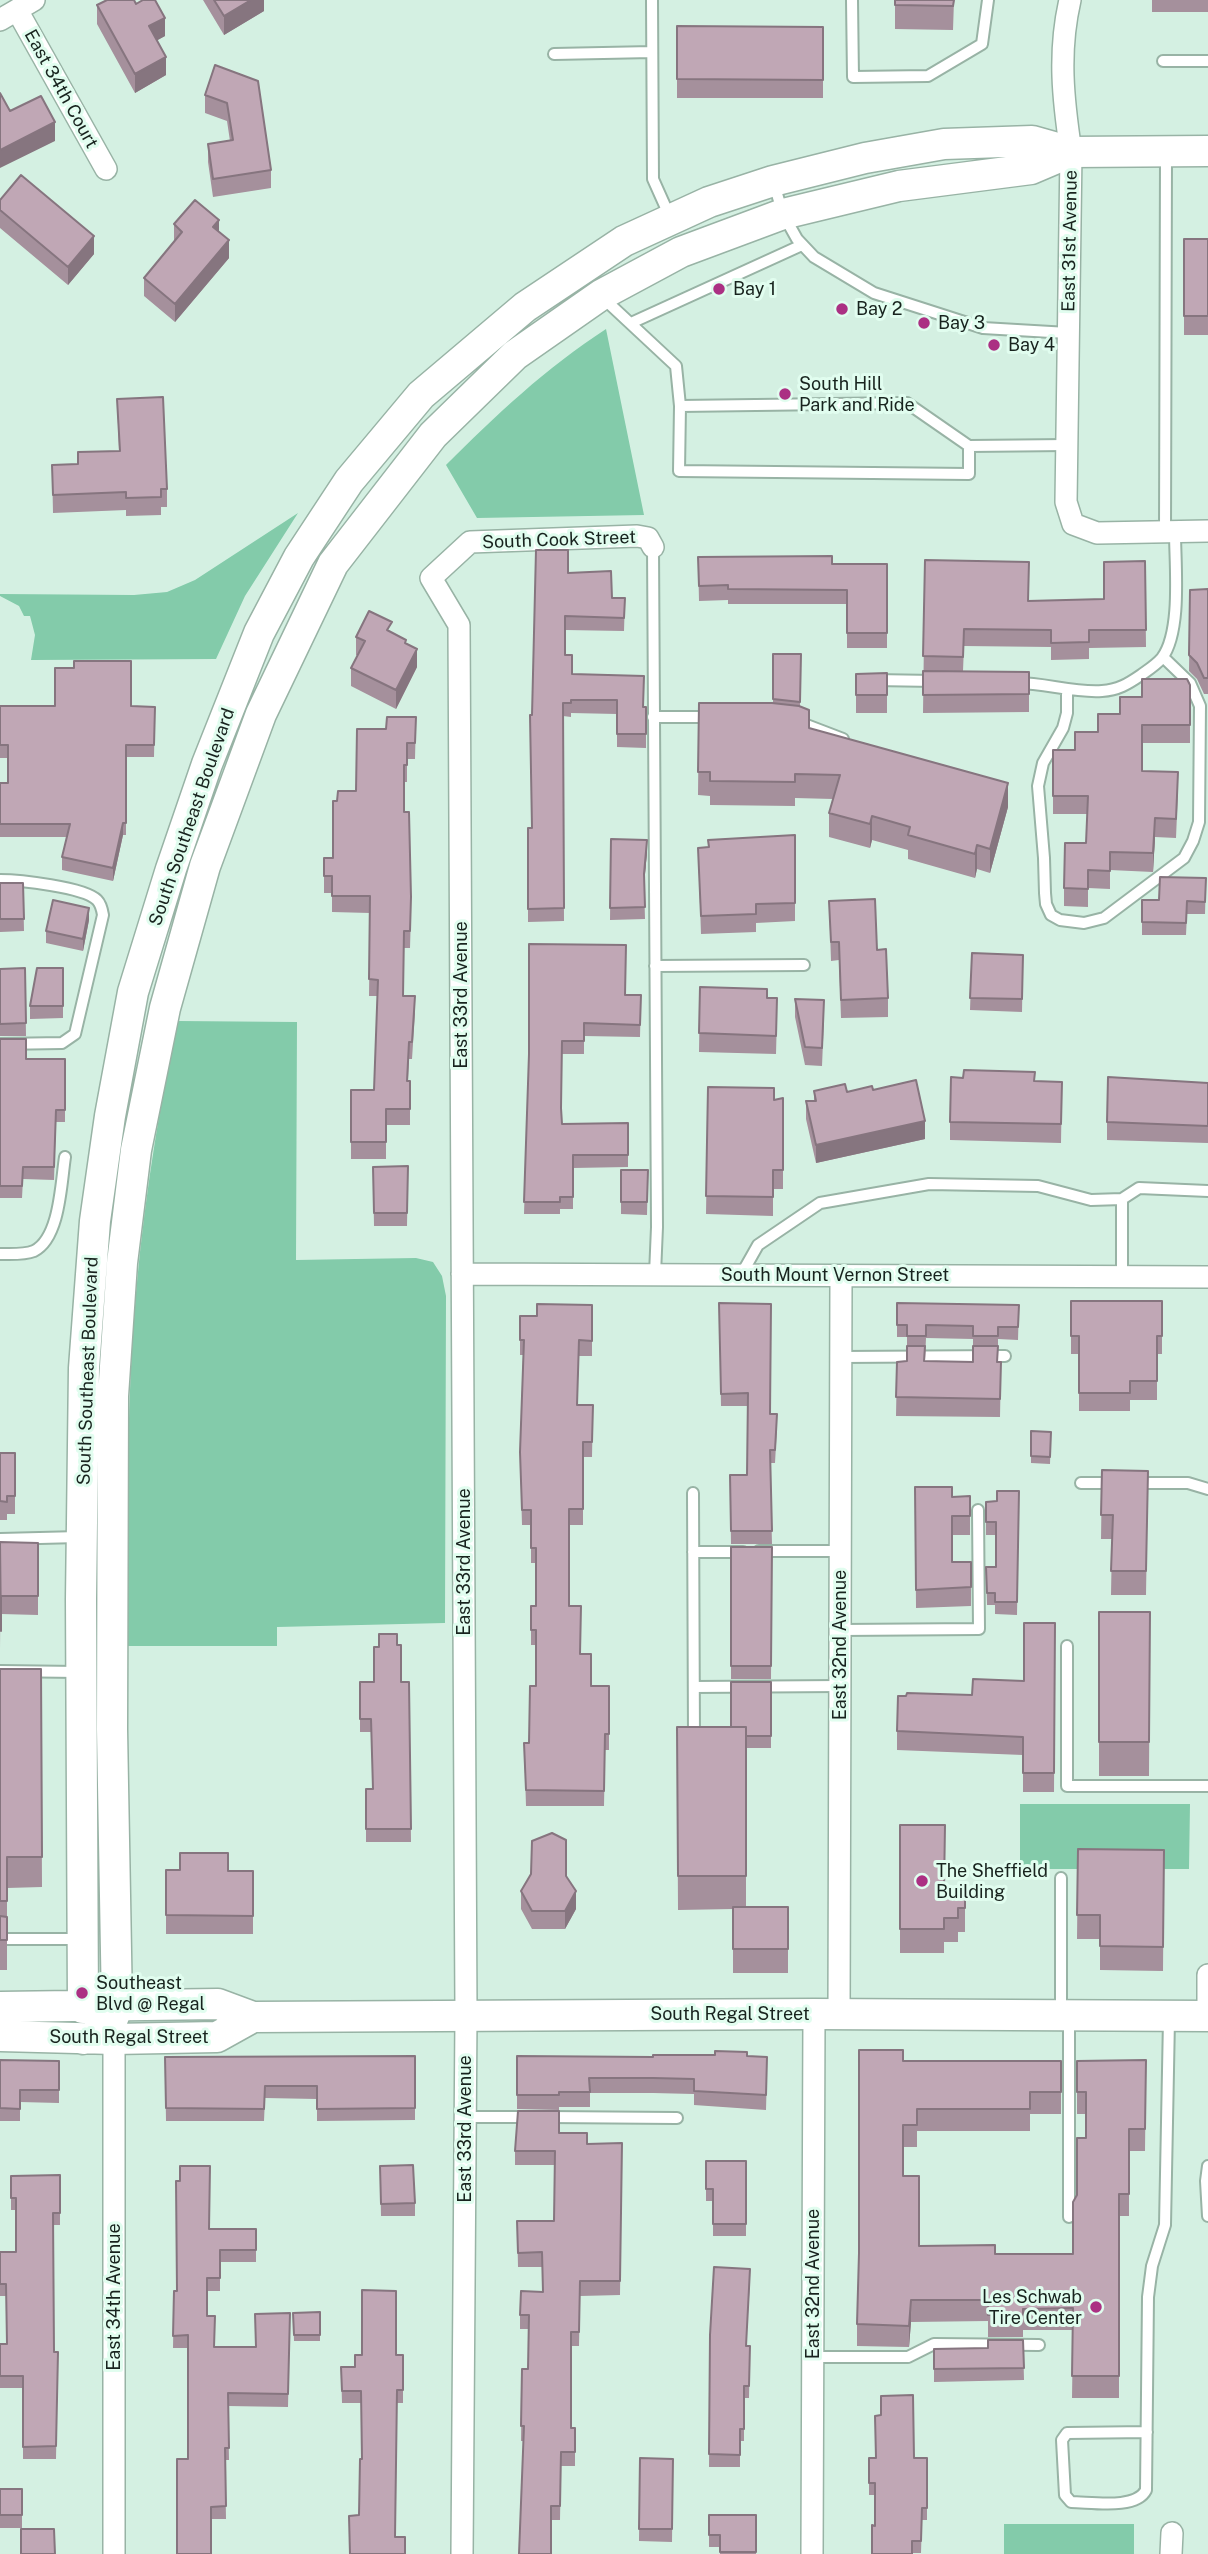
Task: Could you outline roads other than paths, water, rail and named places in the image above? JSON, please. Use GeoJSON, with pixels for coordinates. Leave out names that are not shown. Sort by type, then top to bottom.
{"type":"FeatureCollection","features":[{"type":"Feature","properties":{"kind":"main road","name":"South Southeast Boulevard"},"geometry":{"type":"LineString","coordinates":[[83,2008],[81,1672],[84,1368],[95,1221],[110,1116],[133,992],[171,869],[207,764],[259,633],[299,557],[349,481],[421,395],[525,307],[624,241],[709,202],[773,181],[865,158],[944,144],[1032,141],[1071,152],[1208,151]]}},
{"type":"Feature","properties":{"kind":"main road","name":"South Southeast Boulevard"},"geometry":{"type":"LineString","coordinates":[[105,2028],[112,1729],[113,1396],[122,1263],[136,1150],[169,995],[205,866],[261,714],[332,564],[433,435],[515,355],[601,295],[681,252],[783,214],[899,186],[1031,169],[1071,152]]}},
{"type":"Feature","properties":{"kind":"main road","name":"South Regal Street"},"geometry":{"type":"LineString","coordinates":[[0,2036],[105,2028],[218,2004],[253,2017],[827,2014],[1208,2016]]}},
{"type":"Feature","properties":{"kind":"main road","name":"South Regal Street"},"geometry":{"type":"LineString","coordinates":[[0,2007],[83,2008],[105,2028],[159,2037],[217,2037],[253,2017]]}},
{"type":"Feature","properties":{"kind":"street","name":"East 31st Avenue"},"geometry":{"type":"LineString","coordinates":[[1070,0],[1064,25],[1061,61],[1062,95],[1071,152],[1066,502],[1073,524],[1097,533],[1170,532]]}},
{"type":"Feature","properties":{"kind":"street","name":"East 34th Court"},"geometry":{"type":"LineString","coordinates":[[17,10],[106,169]]}},
{"type":"Feature","properties":{"kind":"street"},"geometry":{"type":"LineString","coordinates":[[1170,532],[1208,531]]}},
{"type":"Feature","properties":{"kind":"street","name":"South Cook Street"},"geometry":{"type":"LineString","coordinates":[[431,578],[470,542],[637,536],[648,538],[653,547]]}},
{"type":"Feature","properties":{"kind":"street","name":"East 33rd Avenue"},"geometry":{"type":"LineString","coordinates":[[431,578],[459,625],[466,2015],[462,2554]]}},
{"type":"Feature","properties":{"kind":"street","name":"South Mount Vernon Street"},"geometry":{"type":"LineString","coordinates":[[463,1274],[1208,1277]]}},
{"type":"Feature","properties":{"kind":"street","name":"East 32nd Avenue"},"geometry":{"type":"LineString","coordinates":[[812,2554],[813,2357],[840,1686],[841,1276]]}},
{"type":"Feature","properties":{"kind":"street"},"geometry":{"type":"LineString","coordinates":[[1208,1975],[1208,2016]]}},
{"type":"Feature","properties":{"kind":"street","name":"East 34th Avenue"},"geometry":{"type":"LineString","coordinates":[[105,2028],[114,2554]]}},
{"type":"Feature","properties":{"kind":"lane"},"geometry":{"type":"LineString","coordinates":[[652,0],[653,179],[671,219]]}},
{"type":"Feature","properties":{"kind":"lane"},"geometry":{"type":"LineString","coordinates":[[852,0],[853,77],[928,76],[982,44],[988,0]]}},
{"type":"Feature","properties":{"kind":"lane"},"geometry":{"type":"LineString","coordinates":[[554,54],[652,52]]}},
{"type":"Feature","properties":{"kind":"lane"},"geometry":{"type":"LineString","coordinates":[[1163,61],[1208,61]]}},
{"type":"Feature","properties":{"kind":"lane"},"geometry":{"type":"LineString","coordinates":[[1010,682],[1102,691],[1124,687],[1163,657],[1172,633],[1175,597],[1170,532],[1166,152]]}},
{"type":"Feature","properties":{"kind":"lane"},"geometry":{"type":"LineString","coordinates":[[773,181],[783,214],[802,245],[814,257],[874,293],[983,328],[1068,333]]}},
{"type":"Feature","properties":{"kind":"lane"},"geometry":{"type":"LineString","coordinates":[[631,323],[802,245]]}},
{"type":"Feature","properties":{"kind":"lane"},"geometry":{"type":"LineString","coordinates":[[601,295],[676,366],[680,406],[679,471],[969,474],[969,446]]}},
{"type":"Feature","properties":{"kind":"lane"},"geometry":{"type":"LineString","coordinates":[[680,406],[907,402],[969,446],[1067,445]]}},
{"type":"Feature","properties":{"kind":"lane"},"geometry":{"type":"LineString","coordinates":[[653,547],[655,1274]]}},
{"type":"Feature","properties":{"kind":"lane"},"geometry":{"type":"LineString","coordinates":[[1068,689],[1063,728],[1043,763],[1038,786],[1045,893],[1051,915],[1060,920],[1084,923],[1104,918],[1184,858],[1199,822],[1200,706],[1190,683],[1163,657]]}},
{"type":"Feature","properties":{"kind":"lane"},"geometry":{"type":"LineString","coordinates":[[858,680],[940,681]]}},
{"type":"Feature","properties":{"kind":"lane"},"geometry":{"type":"LineString","coordinates":[[653,717],[722,717]]}},
{"type":"Feature","properties":{"kind":"lane"},"geometry":{"type":"LineString","coordinates":[[788,721],[813,726],[849,742]]}},
{"type":"Feature","properties":{"kind":"lane"},"geometry":{"type":"LineString","coordinates":[[0,880],[33,882],[87,894],[101,905],[103,915],[75,1034],[62,1043],[0,1044]]}},
{"type":"Feature","properties":{"kind":"lane"},"geometry":{"type":"LineString","coordinates":[[655,966],[804,965]]}},
{"type":"Feature","properties":{"kind":"lane"},"geometry":{"type":"LineString","coordinates":[[0,1254],[21,1254],[35,1250],[47,1238],[55,1222],[65,1157]]}},
{"type":"Feature","properties":{"kind":"lane"},"geometry":{"type":"LineString","coordinates":[[741,1275],[758,1245],[820,1203],[929,1184],[1038,1186],[1091,1200],[1122,1199],[1139,1188],[1208,1191]]}},
{"type":"Feature","properties":{"kind":"lane"},"geometry":{"type":"LineString","coordinates":[[1122,1199],[1122,1277]]}},
{"type":"Feature","properties":{"kind":"lane"},"geometry":{"type":"LineString","coordinates":[[841,1357],[1005,1356]]}},
{"type":"Feature","properties":{"kind":"lane"},"geometry":{"type":"LineString","coordinates":[[1081,1483],[1188,1483],[1208,1489]]}},
{"type":"Feature","properties":{"kind":"lane"},"geometry":{"type":"LineString","coordinates":[[693,1493],[694,1743]]}},
{"type":"Feature","properties":{"kind":"lane"},"geometry":{"type":"LineString","coordinates":[[840,1630],[979,1629],[978,1510]]}},
{"type":"Feature","properties":{"kind":"lane"},"geometry":{"type":"LineString","coordinates":[[0,1539],[82,1537]]}},
{"type":"Feature","properties":{"kind":"lane"},"geometry":{"type":"LineString","coordinates":[[693,1552],[840,1551]]}},
{"type":"Feature","properties":{"kind":"lane"},"geometry":{"type":"LineString","coordinates":[[1067,1646],[1067,1786],[1208,1786]]}},
{"type":"Feature","properties":{"kind":"lane"},"geometry":{"type":"LineString","coordinates":[[0,1671],[81,1672]]}},
{"type":"Feature","properties":{"kind":"lane"},"geometry":{"type":"LineString","coordinates":[[694,1687],[840,1686]]}},
{"type":"Feature","properties":{"kind":"lane"},"geometry":{"type":"LineString","coordinates":[[1061,1878],[1069,2217]]}},
{"type":"Feature","properties":{"kind":"lane"},"geometry":{"type":"LineString","coordinates":[[0,1939],[84,1938]]}},
{"type":"Feature","properties":{"kind":"lane"},"geometry":{"type":"LineString","coordinates":[[1147,2432],[1067,2433],[1062,2440],[1065,2495],[1071,2502],[1132,2502],[1142,2497],[1146,2490],[1147,2432],[1148,2297],[1152,2266],[1165,2225],[1169,2016]]}},
{"type":"Feature","properties":{"kind":"lane"},"geometry":{"type":"LineString","coordinates":[[465,2117],[677,2118]]}},
{"type":"Feature","properties":{"kind":"lane"},"geometry":{"type":"LineString","coordinates":[[1208,2166],[1208,2216]]}},
{"type":"Feature","properties":{"kind":"lane"},"geometry":{"type":"LineString","coordinates":[[813,2357],[908,2357],[934,2344],[1039,2345]]}},
{"type":"Feature","properties":{"kind":"place","name":"Bay 1"},"geometry":{"type":"Point","coordinates":[719,289]}},
{"type":"Feature","properties":{"kind":"place","name":"Bay 2"},"geometry":{"type":"Point","coordinates":[842,309]}},
{"type":"Feature","properties":{"kind":"place","name":"Bay 3"},"geometry":{"type":"Point","coordinates":[924,323]}},
{"type":"Feature","properties":{"kind":"place","name":"Bay 4"},"geometry":{"type":"Point","coordinates":[994,345]}},
{"type":"Feature","properties":{"kind":"place","name":"South Hill Park and Ride"},"geometry":{"type":"Point","coordinates":[785,394]}},
{"type":"Feature","properties":{"kind":"place","name":"The Sheffield Building"},"geometry":{"type":"Point","coordinates":[922,1881]}},
{"type":"Feature","properties":{"kind":"place","name":"Southeast Blvd @ Regal"},"geometry":{"type":"Point","coordinates":[82,1993]}},
{"type":"Feature","properties":{"kind":"place","name":"Les Schwab Tire Center"},"geometry":{"type":"Point","coordinates":[1096,2307]}}]}
